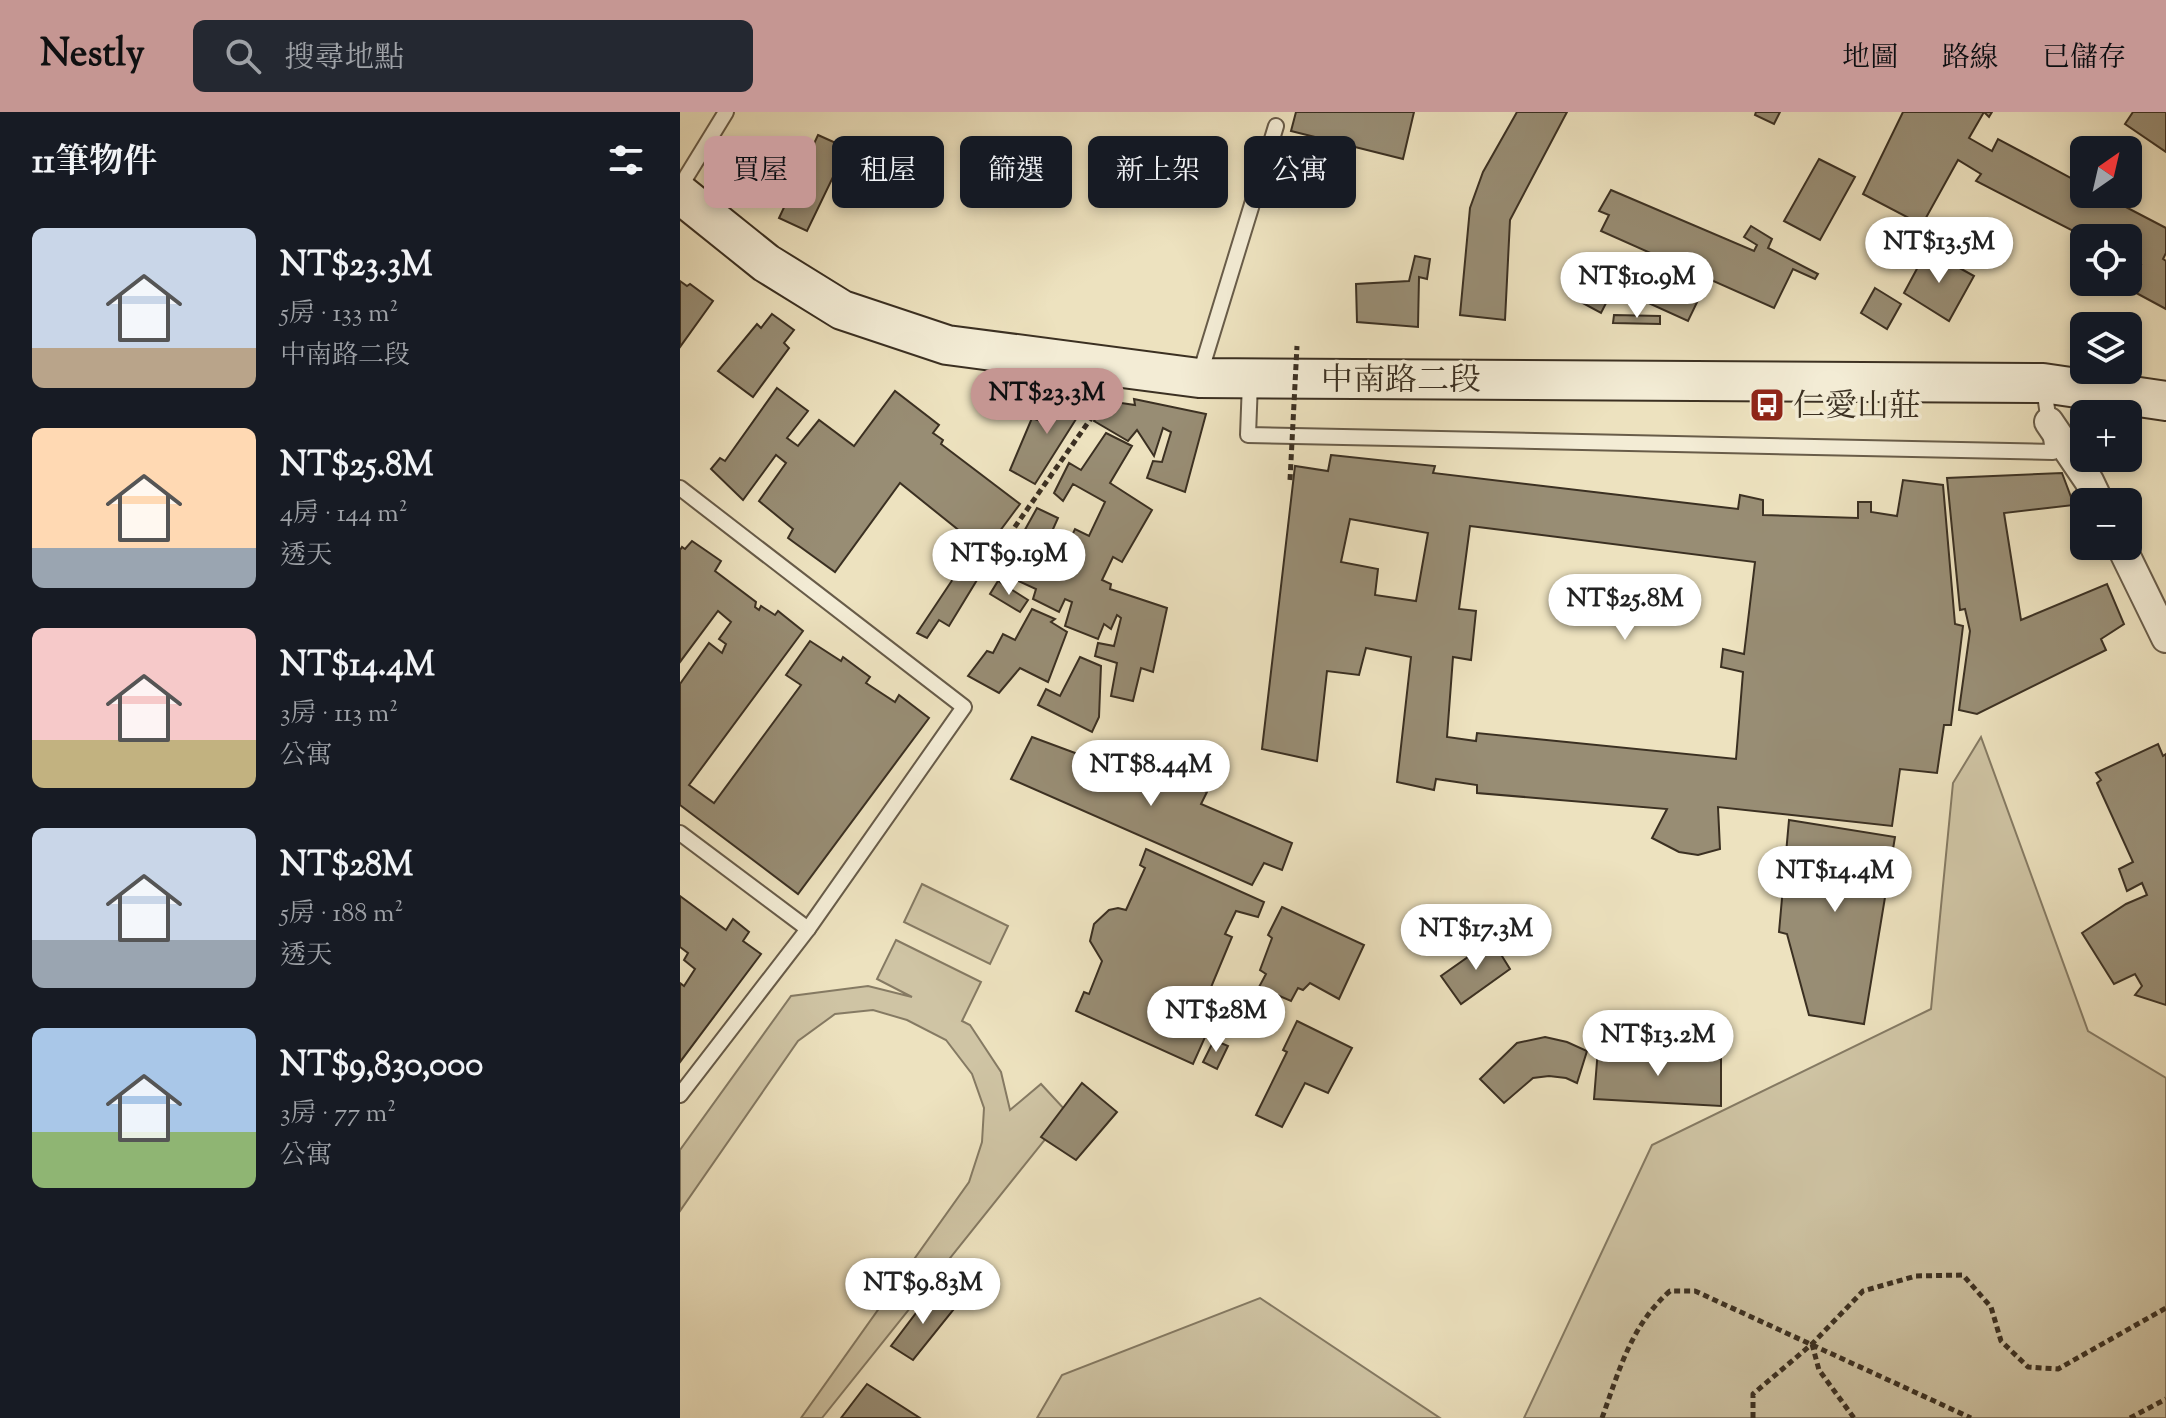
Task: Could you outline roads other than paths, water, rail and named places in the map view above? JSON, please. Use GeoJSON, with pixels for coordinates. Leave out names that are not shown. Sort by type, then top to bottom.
{"type":"FeatureCollection","features":[{"type":"Feature","properties":{"kind":"main road","name":"中南路二段"},"geometry":{"type":"LineString","coordinates":[[680,194],[766,263],[842,310],[947,345],[1125,370],[1199,378],[2043,383],[2166,401]]}},
{"type":"Feature","properties":{"kind":"street"},"geometry":{"type":"LineString","coordinates":[[2049,422],[2092,488]]}},
{"type":"Feature","properties":{"kind":"street"},"geometry":{"type":"LineString","coordinates":[[2128,560],[2166,638]]}},
{"type":"Feature","properties":{"kind":"lane"},"geometry":{"type":"LineString","coordinates":[[680,187],[726,112]]}},
{"type":"Feature","properties":{"kind":"lane"},"geometry":{"type":"LineString","coordinates":[[1199,378],[1276,126]]}},
{"type":"Feature","properties":{"kind":"lane"},"geometry":{"type":"LineString","coordinates":[[1250,378],[1248,435],[2053,452],[2043,383]]}},
{"type":"Feature","properties":{"kind":"lane"},"geometry":{"type":"LineString","coordinates":[[680,488],[964,707],[808,929],[680,1095]]}},
{"type":"Feature","properties":{"kind":"lane"},"geometry":{"type":"LineString","coordinates":[[680,833],[808,929]]}},
{"type":"Feature","properties":{"kind":"place","name":"仁愛山莊"},"geometry":{"type":"Point","coordinates":[1767,405]}}]}
